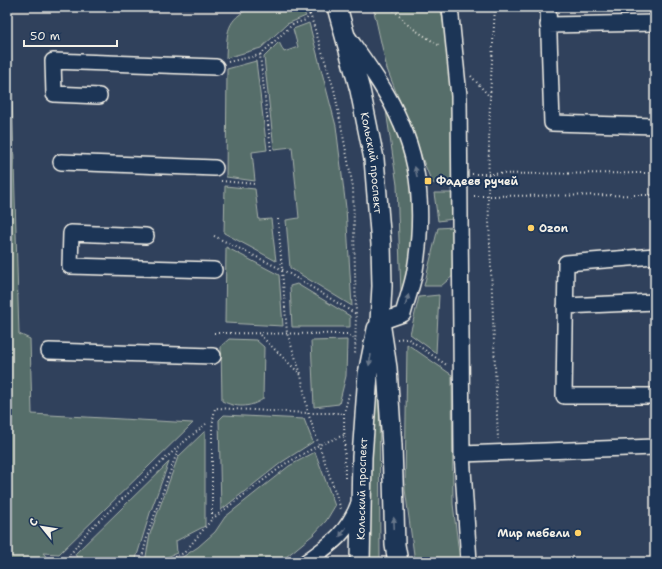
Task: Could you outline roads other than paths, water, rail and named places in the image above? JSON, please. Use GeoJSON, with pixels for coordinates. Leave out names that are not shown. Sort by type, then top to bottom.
{"type":"FeatureCollection","features":[{"type":"Feature","properties":{"kind":"main road","name":"Кольский проспект"},"geometry":{"type":"LineString","coordinates":[[337,7],[346,34],[374,159],[381,244],[382,286],[379,333],[368,374],[361,499],[360,562]]}},
{"type":"Feature","properties":{"kind":"main road","name":"Кольский проспект"},"geometry":{"type":"LineString","coordinates":[[379,333],[387,368],[395,545],[398,562]]}},
{"type":"Feature","properties":{"kind":"lane"},"geometry":{"type":"LineString","coordinates":[[450,7],[459,96],[462,454],[469,562]]}},
{"type":"Feature","properties":{"kind":"lane"},"geometry":{"type":"LineString","coordinates":[[548,7],[552,123],[655,126]]}},
{"type":"Feature","properties":{"kind":"lane"},"geometry":{"type":"LineString","coordinates":[[548,25],[655,23]]}},
{"type":"Feature","properties":{"kind":"lane"},"geometry":{"type":"LineString","coordinates":[[346,34],[380,83],[402,123],[416,170],[418,186],[420,216],[415,271],[403,314],[379,333]]}},
{"type":"Feature","properties":{"kind":"lane"},"geometry":{"type":"LineString","coordinates":[[100,96],[54,94],[53,61],[216,67]]}},
{"type":"Feature","properties":{"kind":"lane"},"geometry":{"type":"LineString","coordinates":[[61,162],[215,174]]}},
{"type":"Feature","properties":{"kind":"lane"},"geometry":{"type":"LineString","coordinates":[[146,236],[71,234],[70,266],[214,270]]}},
{"type":"Feature","properties":{"kind":"lane"},"geometry":{"type":"LineString","coordinates":[[655,256],[566,263],[564,396],[655,396]]}},
{"type":"Feature","properties":{"kind":"lane"},"geometry":{"type":"LineString","coordinates":[[565,306],[655,302]]}},
{"type":"Feature","properties":{"kind":"lane"},"geometry":{"type":"LineString","coordinates":[[48,351],[213,356]]}},
{"type":"Feature","properties":{"kind":"lane"},"geometry":{"type":"LineString","coordinates":[[462,454],[655,447]]}},
{"type":"Feature","properties":{"kind":"lane"},"geometry":{"type":"LineString","coordinates":[[306,562],[338,539],[353,518],[361,499]]}},
{"type":"Feature","properties":{"kind":"place","name":"Фадеев ручей"},"geometry":{"type":"Point","coordinates":[428,181]}},
{"type":"Feature","properties":{"kind":"place","name":"Ozon"},"geometry":{"type":"Point","coordinates":[531,228]}},
{"type":"Feature","properties":{"kind":"place","name":"Мир мебели"},"geometry":{"type":"Point","coordinates":[578,533]}}]}
